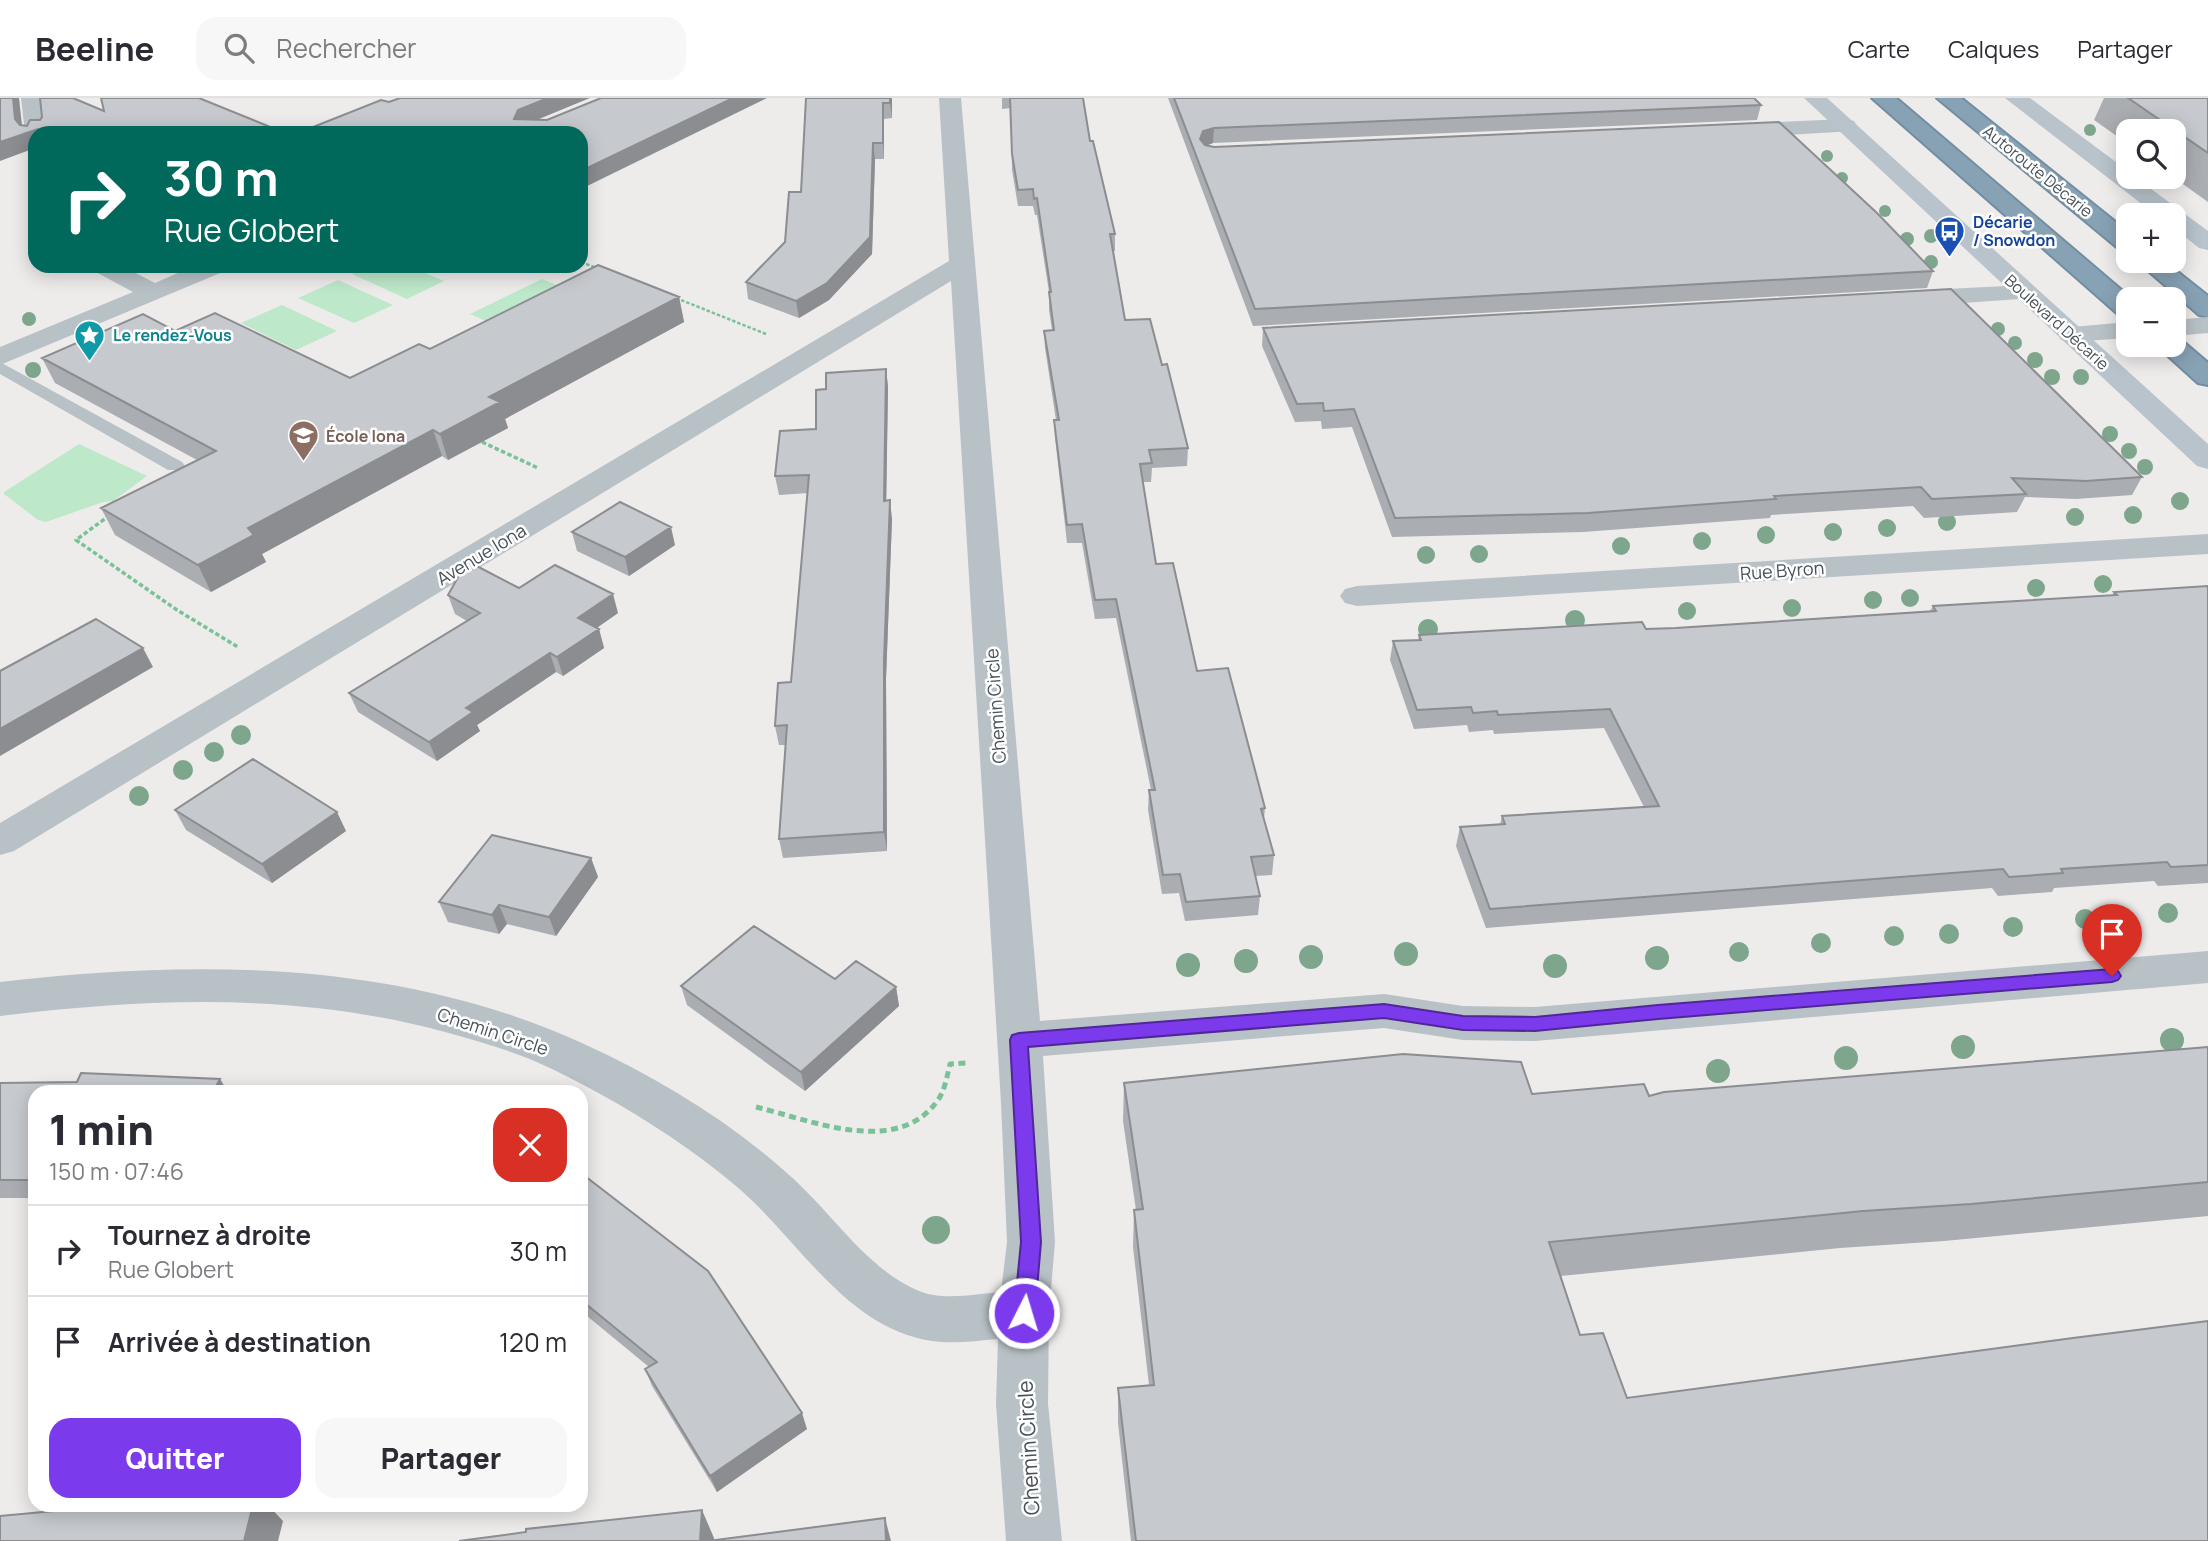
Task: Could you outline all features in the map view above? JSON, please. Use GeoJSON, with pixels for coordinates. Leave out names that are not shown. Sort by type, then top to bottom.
{"type":"FeatureCollection","features":[{"type":"Feature","properties":{"kind":"highway"},"geometry":{"type":"LineString","coordinates":[[1883,98],[2116,299]]}},
{"type":"Feature","properties":{"kind":"highway","name":"Autoroute Décarie"},"geometry":{"type":"LineString","coordinates":[[1948,98],[2116,234]]}},
{"type":"Feature","properties":{"kind":"highway"},"geometry":{"type":"LineString","coordinates":[[2164,273],[2208,309]]}},
{"type":"Feature","properties":{"kind":"highway"},"geometry":{"type":"LineString","coordinates":[[2184,357],[2208,377]]}},
{"type":"Feature","properties":{"kind":"main road","name":"Boulevard Décarie"},"geometry":{"type":"LineString","coordinates":[[1815,98],[2208,460]]}},
{"type":"Feature","properties":{"kind":"main road"},"geometry":{"type":"LineString","coordinates":[[2016,98],[2155,203]]}},
{"type":"Feature","properties":{"kind":"main road"},"geometry":{"type":"LineString","coordinates":[[2186,226],[2208,243]]}},
{"type":"Feature","properties":{"kind":"street"},"geometry":{"type":"LineString","coordinates":[[32,98],[36,126]]}},
{"type":"Feature","properties":{"kind":"street","name":"Chemin Circle"},"geometry":{"type":"LineString","coordinates":[[950,98],[960,265],[1019,1040],[1031,1242],[1024,1313],[1022,1404],[1034,1541]]}},
{"type":"Feature","properties":{"kind":"street"},"geometry":{"type":"LineString","coordinates":[[1716,132],[1846,126]]}},
{"type":"Feature","properties":{"kind":"street","name":"Avenue Iona"},"geometry":{"type":"LineString","coordinates":[[0,841],[960,265]]}},
{"type":"Feature","properties":{"kind":"street"},"geometry":{"type":"LineString","coordinates":[[116,273],[153,292]]}},
{"type":"Feature","properties":{"kind":"street"},"geometry":{"type":"LineString","coordinates":[[0,357],[199,273]]}},
{"type":"Feature","properties":{"kind":"street"},"geometry":{"type":"LineString","coordinates":[[1880,301],[2026,293]]}},
{"type":"Feature","properties":{"kind":"street"},"geometry":{"type":"LineString","coordinates":[[2186,327],[2208,326]]}},
{"type":"Feature","properties":{"kind":"street"},"geometry":{"type":"LineString","coordinates":[[2071,334],[2115,331]]}},
{"type":"Feature","properties":{"kind":"street","name":"Rue Byron"},"geometry":{"type":"LineString","coordinates":[[1357,596],[2208,544]]}},
{"type":"Feature","properties":{"kind":"street"},"geometry":{"type":"LineString","coordinates":[[1019,1040],[1384,1011],[1463,1023],[1535,1024],[2208,967]]}},
{"type":"Feature","properties":{"kind":"street","name":"Chemin Circle"},"geometry":{"type":"LineString","coordinates":[[0,999],[182,982],[282,986],[390,1002],[531,1040],[590,1066],[642,1095],[713,1142],[790,1206],[852,1274],[875,1294],[904,1310],[927,1318],[1024,1313]]}},
{"type":"Feature","properties":{"kind":"lane"},"geometry":{"type":"LineString","coordinates":[[0,367],[175,466]]}},
{"type":"Feature","properties":{"kind":"path"},"geometry":{"type":"LineString","coordinates":[[588,265],[607,272]]}},
{"type":"Feature","properties":{"kind":"path"},"geometry":{"type":"LineString","coordinates":[[671,296],[769,335]]}},
{"type":"Feature","properties":{"kind":"path"},"geometry":{"type":"LineString","coordinates":[[482,442],[528,464]]}},
{"type":"Feature","properties":{"kind":"path"},"geometry":{"type":"LineString","coordinates":[[175,466],[76,540],[177,610],[244,651]]}},
{"type":"Feature","properties":{"kind":"path"},"geometry":{"type":"LineString","coordinates":[[751,1106],[830,1125],[872,1132],[891,1131],[909,1125],[937,1102],[950,1064],[971,1062]]}},
{"type":"Feature","properties":{"kind":"green space"},"geometry":{"type":"Polygon","coordinates":[[[425,273],[444,281],[407,299],[352,274],[425,273]]]}},
{"type":"Feature","properties":{"kind":"green space"},"geometry":{"type":"Polygon","coordinates":[[[542,279],[572,291],[500,327],[470,314],[542,279]]]}},
{"type":"Feature","properties":{"kind":"green space"},"geometry":{"type":"Polygon","coordinates":[[[338,280],[393,305],[354,323],[298,298],[338,280]]]}},
{"type":"Feature","properties":{"kind":"green space"},"geometry":{"type":"Polygon","coordinates":[[[282,305],[337,331],[296,350],[241,323],[282,305]]]}},
{"type":"Feature","properties":{"kind":"green space"},"geometry":{"type":"Polygon","coordinates":[[[79,444],[147,476],[113,501],[46,522],[38,520],[4,494],[4,492],[79,444]]]}},
{"type":"Feature","properties":{"kind":"building"},"geometry":{"type":"Polygon","coordinates":[[[0,98],[13,98],[15,119],[20,125],[27,126],[30,120],[40,120],[42,117],[40,98],[73,98],[104,111],[101,98],[199,98],[268,126],[28,126],[28,132],[0,142],[0,98]]]}},
{"type":"Feature","properties":{"kind":"building"},"geometry":{"type":"Polygon","coordinates":[[[400,98],[548,98],[518,110],[514,119],[547,120],[601,98],[733,98],[588,168],[588,126],[316,126],[381,100],[389,102],[400,98]]]}},
{"type":"Feature","properties":{"kind":"building"},"geometry":{"type":"Polygon","coordinates":[[[806,98],[890,98],[890,103],[883,103],[883,143],[873,143],[870,237],[827,283],[796,301],[746,282],[785,242],[789,192],[801,192],[806,98]]]}},
{"type":"Feature","properties":{"kind":"building"},"geometry":{"type":"Polygon","coordinates":[[[1010,98],[1083,98],[1090,141],[1093,141],[1115,234],[1110,234],[1125,320],[1150,319],[1162,365],[1167,364],[1188,448],[1149,450],[1152,463],[1140,464],[1156,564],[1173,563],[1197,671],[1228,668],[1265,808],[1261,809],[1274,855],[1251,857],[1260,896],[1186,902],[1180,874],[1163,875],[1149,790],[1155,790],[1116,599],[1095,600],[1082,524],[1067,525],[1054,420],[1059,420],[1044,331],[1054,330],[1051,292],[1037,198],[1034,199],[1033,189],[1018,190],[1012,154],[1010,98]]]}},
{"type":"Feature","properties":{"kind":"building"},"geometry":{"type":"Polygon","coordinates":[[[1174,98],[1754,98],[1761,105],[1214,128],[1203,131],[1200,139],[1205,145],[1214,147],[1779,122],[1877,213],[1933,271],[1255,309],[1174,98]]]}},
{"type":"Feature","properties":{"kind":"building"},"geometry":{"type":"Polygon","coordinates":[[[2128,98],[2208,98],[2208,153],[2186,138],[2186,119],[2159,119],[2128,98]]]}},
{"type":"Feature","properties":{"kind":"building"},"geometry":{"type":"Polygon","coordinates":[[[598,265],[679,297],[489,397],[500,402],[440,434],[433,430],[248,528],[254,535],[198,565],[101,508],[216,451],[42,358],[143,314],[175,331],[215,313],[350,378],[419,344],[430,349],[582,273],[588,273],[588,270],[598,265]]]}},
{"type":"Feature","properties":{"kind":"building"},"geometry":{"type":"Polygon","coordinates":[[[1951,289],[2142,477],[2086,481],[2012,478],[2026,494],[1932,499],[1921,487],[1774,496],[1776,499],[1588,513],[1395,518],[1354,409],[1324,411],[1323,403],[1297,404],[1263,328],[1951,289]]]}},
{"type":"Feature","properties":{"kind":"building"},"geometry":{"type":"Polygon","coordinates":[[[886,369],[884,501],[890,500],[884,660],[884,832],[779,839],[787,725],[775,726],[778,683],[791,682],[809,475],[775,476],[780,431],[816,429],[816,390],[826,389],[826,373],[886,369]]]}},
{"type":"Feature","properties":{"kind":"building"},"geometry":{"type":"Polygon","coordinates":[[[620,502],[671,527],[625,557],[572,532],[620,502]]]}},
{"type":"Feature","properties":{"kind":"building"},"geometry":{"type":"Polygon","coordinates":[[[467,561],[519,588],[555,565],[613,594],[578,618],[599,629],[557,657],[550,653],[466,708],[473,712],[429,742],[349,693],[480,613],[448,595],[467,561]]]}},
{"type":"Feature","properties":{"kind":"building"},"geometry":{"type":"Polygon","coordinates":[[[2208,586],[2208,865],[2171,867],[2167,862],[2061,869],[2063,873],[2009,877],[2003,869],[1490,909],[1460,827],[1505,824],[1502,816],[1659,806],[1610,709],[1498,715],[1497,711],[1473,713],[1471,707],[1417,710],[1393,641],[1421,640],[1419,635],[1642,622],[1646,629],[1676,628],[1936,611],[1933,606],[2117,595],[2114,592],[2208,586]]]}},
{"type":"Feature","properties":{"kind":"building"},"geometry":{"type":"Polygon","coordinates":[[[96,619],[143,648],[0,729],[0,671],[96,619]]]}},
{"type":"Feature","properties":{"kind":"building"},"geometry":{"type":"Polygon","coordinates":[[[253,759],[337,812],[262,864],[175,810],[253,759]]]}},
{"type":"Feature","properties":{"kind":"building"},"geometry":{"type":"Polygon","coordinates":[[[492,835],[591,858],[549,917],[499,905],[492,915],[439,902],[492,835]]]}},
{"type":"Feature","properties":{"kind":"building"},"geometry":{"type":"Polygon","coordinates":[[[754,926],[835,979],[856,961],[896,987],[801,1072],[681,986],[754,926]]]}},
{"type":"Feature","properties":{"kind":"building"},"geometry":{"type":"Polygon","coordinates":[[[2208,1047],[2208,1182],[1863,1211],[1549,1242],[1580,1335],[1603,1333],[1627,1398],[2208,1321],[2208,1541],[1136,1541],[1118,1388],[1154,1385],[1134,1210],[1143,1209],[1124,1083],[1403,1054],[1521,1062],[1532,1094],[1644,1084],[1649,1096],[1664,1092],[2208,1047]]]}},
{"type":"Feature","properties":{"kind":"building"},"geometry":{"type":"Polygon","coordinates":[[[81,1073],[220,1079],[217,1085],[28,1085],[28,1180],[0,1180],[0,1083],[77,1082],[81,1073]]]}},
{"type":"Feature","properties":{"kind":"building"},"geometry":{"type":"Polygon","coordinates":[[[588,1178],[708,1271],[802,1413],[710,1476],[645,1369],[657,1362],[588,1306],[588,1178]]]}},
{"type":"Feature","properties":{"kind":"building"},"geometry":{"type":"Polygon","coordinates":[[[702,1510],[700,1541],[459,1541],[526,1532],[526,1529],[702,1510]]]}},
{"type":"Feature","properties":{"kind":"building"},"geometry":{"type":"Polygon","coordinates":[[[43,1512],[251,1512],[244,1541],[0,1541],[0,1516],[43,1512]]]}},
{"type":"Feature","properties":{"kind":"building"},"geometry":{"type":"Polygon","coordinates":[[[885,1518],[886,1541],[708,1541],[885,1518]]]}},
{"type":"Feature","properties":{"kind":"place","name":"Décarie / Snowdon"},"geometry":{"type":"Point","coordinates":[1950,258]}},
{"type":"Feature","properties":{"kind":"place","name":"Le rendez-Vous"},"geometry":{"type":"Point","coordinates":[90,362]}},
{"type":"Feature","properties":{"kind":"place","name":"École Iona"},"geometry":{"type":"Point","coordinates":[303,463]}},
{"type":"Feature","properties":{"kind":"route"},"geometry":{"type":"LineString","coordinates":[[1024,1313],[1031,1242],[1019,1040],[1384,1011],[1497,1026],[1535,1024],[2112,976]]}}]}
